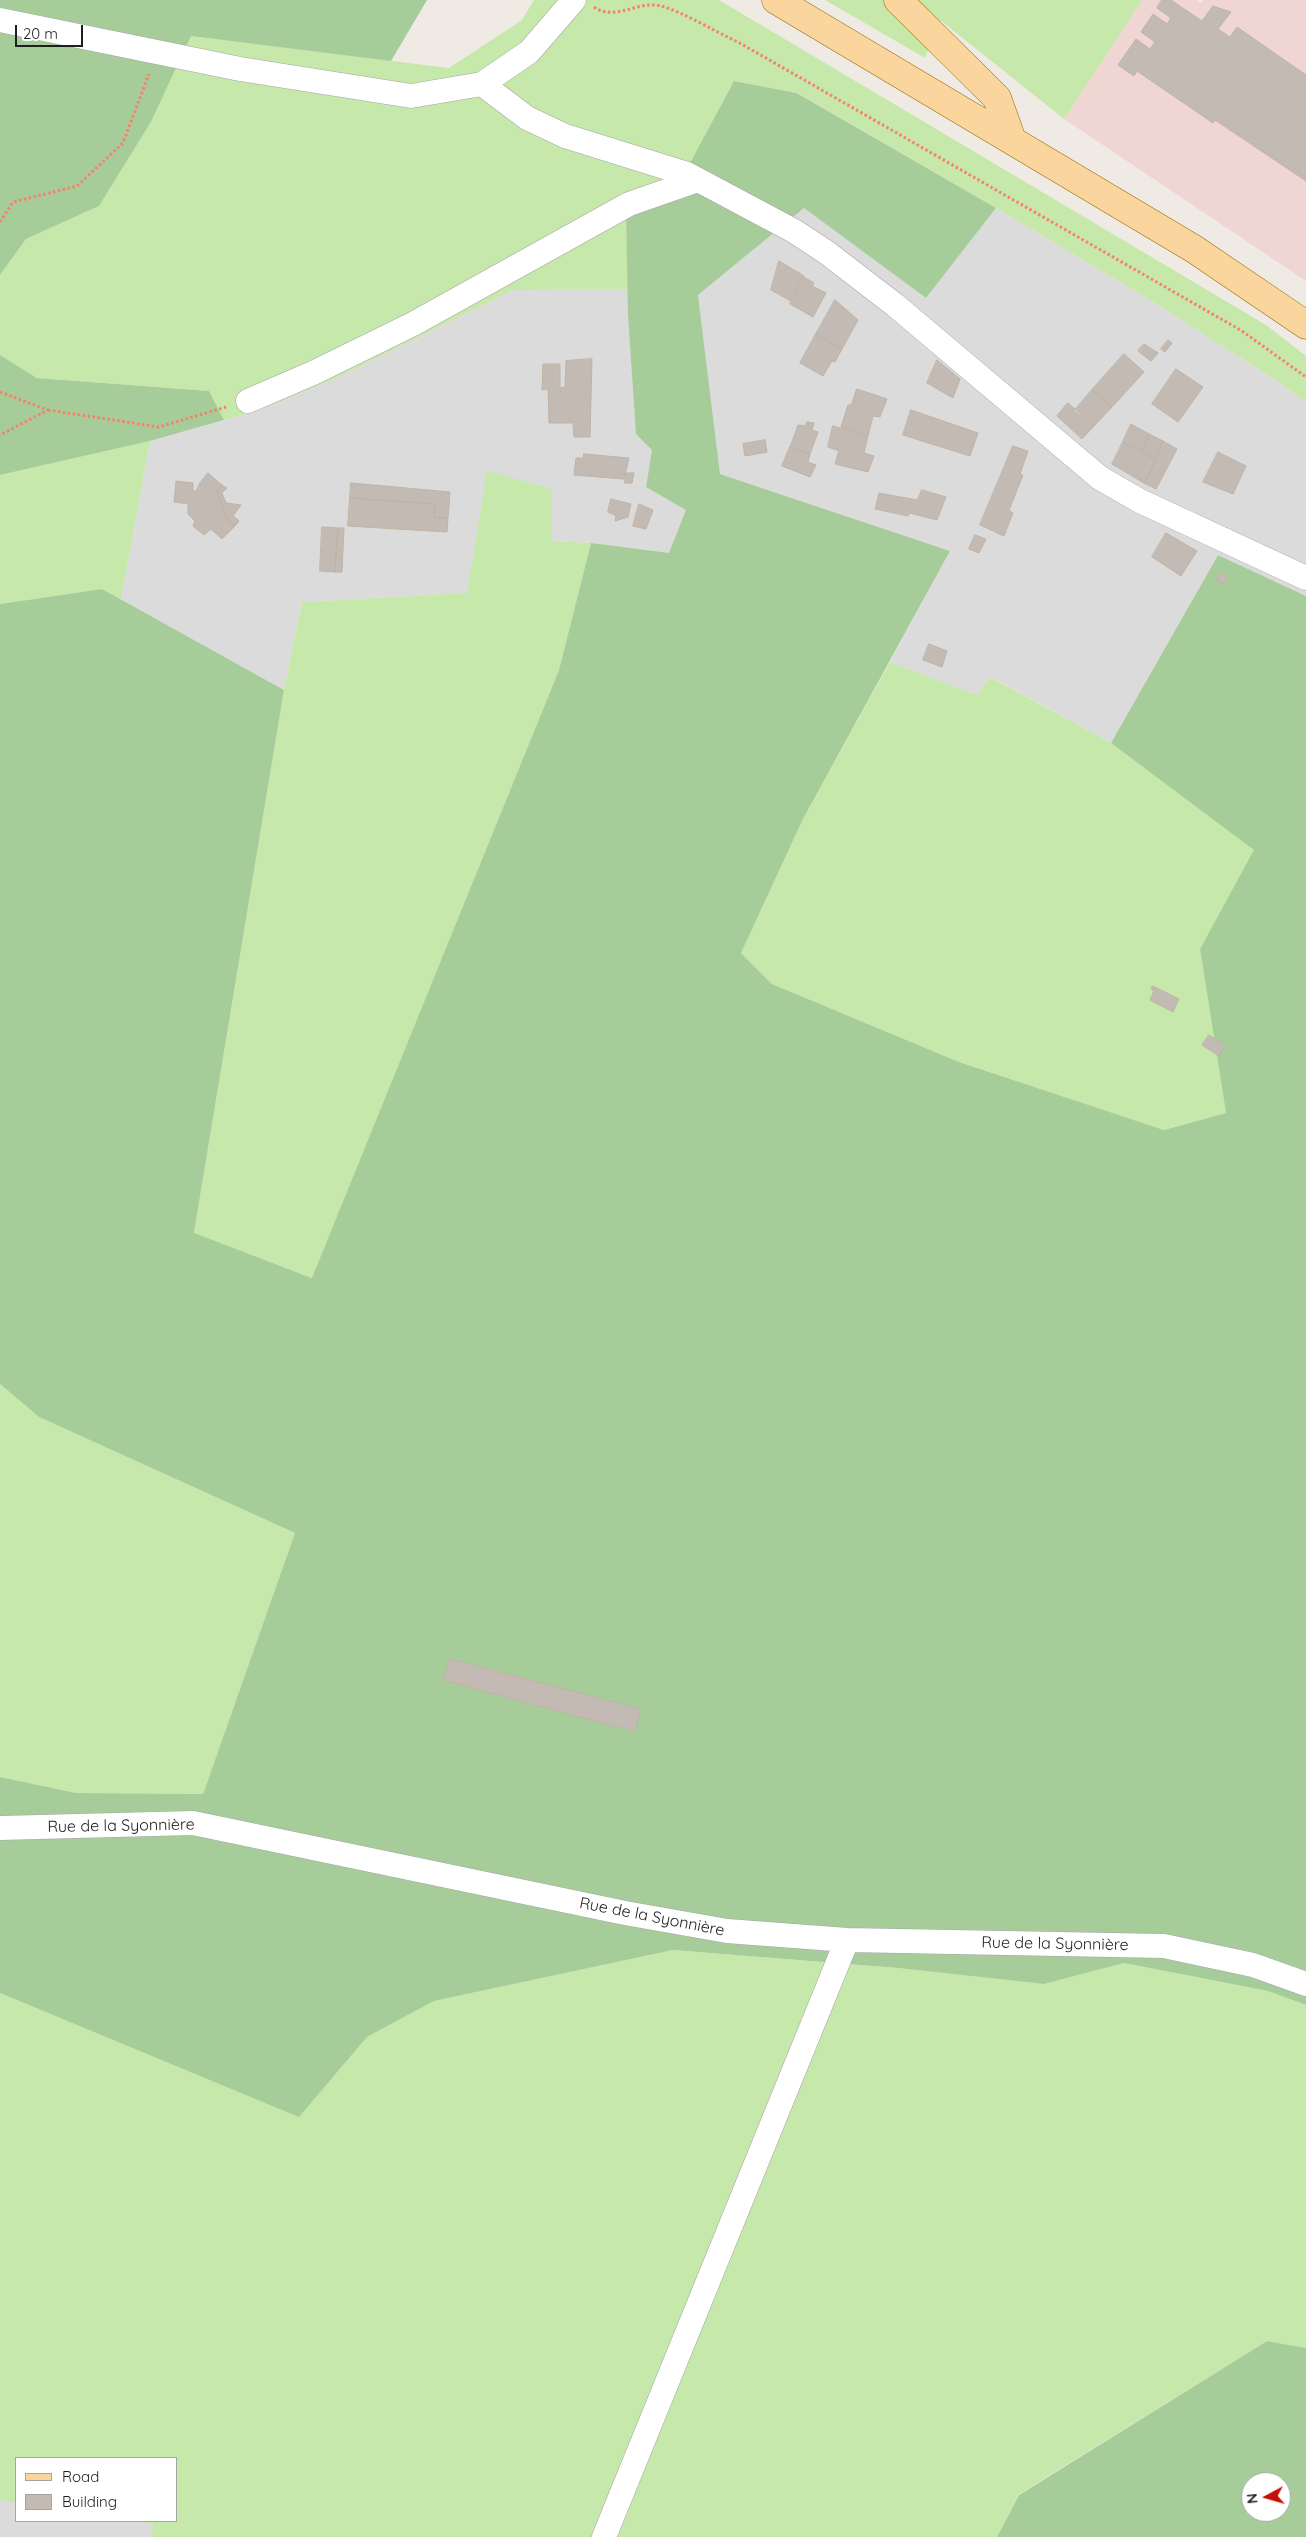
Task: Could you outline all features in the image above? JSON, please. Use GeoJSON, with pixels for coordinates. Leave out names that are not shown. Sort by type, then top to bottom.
{"type":"FeatureCollection","features":[{"type":"Feature","properties":{"kind":"main road"},"geometry":{"type":"LineString","coordinates":[[776,0],[1194,248],[1306,325]]}},
{"type":"Feature","properties":{"kind":"main road"},"geometry":{"type":"LineString","coordinates":[[898,0],[997,98],[1012,140]]}},
{"type":"Feature","properties":{"kind":"street"},"geometry":{"type":"LineString","coordinates":[[0,20],[240,69],[411,96],[482,84],[529,52],[581,2]]}},
{"type":"Feature","properties":{"kind":"street"},"geometry":{"type":"LineString","coordinates":[[482,84],[527,118],[565,136],[687,174],[794,231],[826,252],[895,306],[1100,478],[1140,501],[1306,578]]}},
{"type":"Feature","properties":{"kind":"street"},"geometry":{"type":"LineString","coordinates":[[248,401],[312,373],[413,324],[629,204],[698,180]]}},
{"type":"Feature","properties":{"kind":"street","name":"Rue de la Syonnière"},"geometry":{"type":"LineString","coordinates":[[0,1828],[193,1823],[625,1913],[727,1931],[847,1940],[1164,1946],[1253,1965],[1306,1984]]}},
{"type":"Feature","properties":{"kind":"street"},"geometry":{"type":"LineString","coordinates":[[604,2537],[847,1940]]}},
{"type":"Feature","properties":{"kind":"path"},"geometry":{"type":"LineString","coordinates":[[581,2],[608,14],[639,7],[660,6],[738,42],[1242,331],[1306,377]]}},
{"type":"Feature","properties":{"kind":"path"},"geometry":{"type":"LineString","coordinates":[[0,222],[12,202],[78,186],[124,143],[156,52]]}},
{"type":"Feature","properties":{"kind":"path"},"geometry":{"type":"LineString","coordinates":[[0,392],[48,410],[159,426],[248,401]]}},
{"type":"Feature","properties":{"kind":"path"},"geometry":{"type":"LineString","coordinates":[[0,435],[48,410]]}},
{"type":"Feature","properties":{"kind":"shaded area"},"geometry":{"type":"Polygon","coordinates":[[[1142,0],[1197,0],[1200,3],[1204,0],[1306,0],[1306,281],[1064,119],[1142,0]]]}},
{"type":"Feature","properties":{"kind":"shaded area"},"geometry":{"type":"Polygon","coordinates":[[[804,207],[926,298],[996,208],[1152,301],[1277,381],[1306,402],[1306,596],[1218,555],[1111,743],[991,677],[977,695],[890,662],[950,551],[720,474],[698,295],[804,207]]]}},
{"type":"Feature","properties":{"kind":"shaded area"},"geometry":{"type":"Polygon","coordinates":[[[628,289],[628,315],[652,450],[646,487],[687,510],[669,554],[591,543],[552,541],[467,593],[302,602],[284,690],[121,600],[150,441],[257,411],[335,379],[513,290],[628,289]]]}},
{"type":"Feature","properties":{"kind":"shaded area"},"geometry":{"type":"Polygon","coordinates":[[[0,2500],[15,2503],[15,2522],[139,2522],[153,2524],[151,2537],[0,2537],[0,2500]]]}},
{"type":"Feature","properties":{"kind":"green space"},"geometry":{"type":"Polygon","coordinates":[[[0,0],[427,0],[391,61],[191,36],[151,122],[99,206],[26,239],[0,275],[0,0]]]}},
{"type":"Feature","properties":{"kind":"green space"},"geometry":{"type":"Polygon","coordinates":[[[534,0],[719,0],[1266,325],[1306,356],[1306,402],[1277,381],[1152,301],[798,93],[734,81],[691,161],[626,212],[628,289],[513,290],[335,379],[257,411],[224,420],[209,391],[37,378],[0,355],[0,275],[26,239],[99,206],[151,122],[191,36],[449,68],[522,20],[534,0]]]}},
{"type":"Feature","properties":{"kind":"green space"},"geometry":{"type":"Polygon","coordinates":[[[825,0],[1142,0],[1064,119],[940,20],[925,58],[825,0]]]}},
{"type":"Feature","properties":{"kind":"green space"},"geometry":{"type":"Polygon","coordinates":[[[734,81],[797,93],[996,208],[926,298],[804,208],[698,295],[720,474],[950,551],[803,819],[741,953],[772,984],[959,1062],[1164,1130],[1226,1113],[1200,949],[1254,850],[1111,743],[1218,555],[1306,596],[1306,2005],[1268,1991],[1124,1963],[1044,1984],[898,1968],[673,1950],[434,2001],[367,2037],[299,2117],[0,1993],[0,1777],[76,1793],[203,1794],[295,1533],[39,1417],[0,1384],[0,604],[102,589],[284,690],[194,1233],[312,1278],[559,670],[591,543],[669,553],[686,510],[646,487],[652,450],[636,434],[628,315],[626,212],[691,161],[734,81]]]}},
{"type":"Feature","properties":{"kind":"green space"},"geometry":{"type":"Polygon","coordinates":[[[0,355],[37,378],[209,391],[224,420],[150,441],[0,475],[0,355]]]}},
{"type":"Feature","properties":{"kind":"green space"},"geometry":{"type":"Polygon","coordinates":[[[150,441],[121,600],[102,589],[0,604],[0,475],[150,441]]]}},
{"type":"Feature","properties":{"kind":"green space"},"geometry":{"type":"Polygon","coordinates":[[[487,471],[552,489],[552,541],[591,543],[559,670],[313,1278],[194,1234],[284,690],[302,602],[467,593],[487,471]]]}},
{"type":"Feature","properties":{"kind":"green space"},"geometry":{"type":"Polygon","coordinates":[[[890,662],[977,695],[990,677],[1111,743],[1255,850],[1200,949],[1226,1113],[1164,1130],[959,1062],[772,984],[741,953],[803,819],[890,662]]]}},
{"type":"Feature","properties":{"kind":"green space"},"geometry":{"type":"Polygon","coordinates":[[[0,1384],[39,1417],[295,1533],[203,1794],[76,1793],[0,1777],[0,1384]]]}},
{"type":"Feature","properties":{"kind":"green space"},"geometry":{"type":"Polygon","coordinates":[[[673,1950],[898,1968],[1044,1984],[1124,1963],[1268,1991],[1306,2005],[1306,2348],[1267,2341],[1019,2494],[997,2537],[151,2537],[153,2524],[139,2522],[178,2522],[178,2457],[15,2457],[15,2503],[0,2500],[0,1993],[299,2116],[367,2037],[434,2001],[673,1950]]]}},
{"type":"Feature","properties":{"kind":"green space"},"geometry":{"type":"Polygon","coordinates":[[[1267,2341],[1306,2348],[1306,2537],[997,2537],[1019,2495],[1267,2341]]]}},
{"type":"Feature","properties":{"kind":"building"},"geometry":{"type":"Polygon","coordinates":[[[1162,0],[1171,0],[1202,21],[1213,6],[1231,12],[1218,29],[1230,37],[1237,27],[1306,75],[1306,181],[1215,120],[1213,123],[1137,71],[1134,76],[1118,65],[1136,39],[1150,49],[1155,42],[1141,32],[1153,14],[1167,24],[1171,18],[1157,8],[1162,0]]]}},
{"type":"Feature","properties":{"kind":"building"},"geometry":{"type":"Polygon","coordinates":[[[779,261],[804,276],[791,301],[771,290],[779,261]]]}},
{"type":"Feature","properties":{"kind":"building"},"geometry":{"type":"Polygon","coordinates":[[[804,277],[814,283],[812,286],[826,293],[813,317],[790,304],[804,277]]]}},
{"type":"Feature","properties":{"kind":"building"},"geometry":{"type":"Polygon","coordinates":[[[835,300],[858,320],[842,349],[816,334],[835,300]]]}},
{"type":"Feature","properties":{"kind":"building"},"geometry":{"type":"Polygon","coordinates":[[[816,334],[842,349],[835,362],[832,361],[823,376],[800,363],[816,334]]]}},
{"type":"Feature","properties":{"kind":"building"},"geometry":{"type":"Polygon","coordinates":[[[1168,340],[1172,343],[1165,352],[1161,349],[1168,340]]]}},
{"type":"Feature","properties":{"kind":"building"},"geometry":{"type":"Polygon","coordinates":[[[1144,344],[1158,353],[1151,361],[1138,351],[1144,344]]]}},
{"type":"Feature","properties":{"kind":"building"},"geometry":{"type":"Polygon","coordinates":[[[1124,354],[1144,372],[1112,407],[1092,390],[1124,354]]]}},
{"type":"Feature","properties":{"kind":"building"},"geometry":{"type":"Polygon","coordinates":[[[592,359],[590,437],[574,437],[573,423],[549,423],[548,389],[542,390],[543,364],[560,364],[560,388],[565,387],[566,361],[592,359]]]}},
{"type":"Feature","properties":{"kind":"building"},"geometry":{"type":"Polygon","coordinates":[[[937,360],[960,379],[953,398],[927,383],[937,360]]]}},
{"type":"Feature","properties":{"kind":"building"},"geometry":{"type":"Polygon","coordinates":[[[1176,369],[1203,387],[1178,422],[1152,404],[1176,369]]]}},
{"type":"Feature","properties":{"kind":"building"},"geometry":{"type":"Polygon","coordinates":[[[857,389],[887,399],[880,417],[873,416],[868,436],[841,427],[848,405],[851,405],[857,389]]]}},
{"type":"Feature","properties":{"kind":"building"},"geometry":{"type":"Polygon","coordinates":[[[1092,390],[1112,407],[1094,426],[1074,411],[1092,390]]]}},
{"type":"Feature","properties":{"kind":"building"},"geometry":{"type":"Polygon","coordinates":[[[1068,403],[1094,426],[1082,439],[1057,416],[1068,403]]]}},
{"type":"Feature","properties":{"kind":"building"},"geometry":{"type":"Polygon","coordinates":[[[911,410],[978,433],[970,456],[903,435],[911,410]]]}},
{"type":"Feature","properties":{"kind":"building"},"geometry":{"type":"Polygon","coordinates":[[[807,422],[814,423],[812,430],[818,432],[810,454],[790,447],[798,425],[805,426],[807,422]]]}},
{"type":"Feature","properties":{"kind":"building"},"geometry":{"type":"Polygon","coordinates":[[[1131,424],[1149,434],[1142,452],[1123,442],[1131,424]]]}},
{"type":"Feature","properties":{"kind":"building"},"geometry":{"type":"Polygon","coordinates":[[[833,426],[868,436],[864,453],[874,456],[868,472],[835,464],[839,451],[828,447],[833,426]]]}},
{"type":"Feature","properties":{"kind":"building"},"geometry":{"type":"Polygon","coordinates":[[[1149,434],[1163,441],[1155,460],[1142,452],[1149,434]]]}},
{"type":"Feature","properties":{"kind":"building"},"geometry":{"type":"Polygon","coordinates":[[[765,440],[767,452],[745,456],[743,444],[765,440]]]}},
{"type":"Feature","properties":{"kind":"building"},"geometry":{"type":"Polygon","coordinates":[[[1163,441],[1177,449],[1156,489],[1144,483],[1163,441]]]}},
{"type":"Feature","properties":{"kind":"building"},"geometry":{"type":"Polygon","coordinates":[[[1123,442],[1156,460],[1144,483],[1112,464],[1123,442]]]}},
{"type":"Feature","properties":{"kind":"building"},"geometry":{"type":"Polygon","coordinates":[[[1013,446],[1028,451],[1020,474],[1023,475],[1009,510],[1013,513],[1004,536],[980,525],[1013,446]]]}},
{"type":"Feature","properties":{"kind":"building"},"geometry":{"type":"Polygon","coordinates":[[[790,447],[810,454],[808,462],[816,465],[810,477],[782,466],[790,447]]]}},
{"type":"Feature","properties":{"kind":"building"},"geometry":{"type":"Polygon","coordinates":[[[1218,452],[1246,466],[1233,494],[1203,482],[1218,452]]]}},
{"type":"Feature","properties":{"kind":"building"},"geometry":{"type":"Polygon","coordinates":[[[584,454],[629,458],[624,479],[574,475],[576,458],[583,458],[584,454]]]}},
{"type":"Feature","properties":{"kind":"building"},"geometry":{"type":"Polygon","coordinates":[[[208,473],[223,486],[217,491],[226,518],[235,526],[222,539],[211,529],[204,535],[193,526],[195,521],[188,514],[188,504],[174,502],[176,481],[193,483],[193,491],[196,491],[208,473]]]}},
{"type":"Feature","properties":{"kind":"building"},"geometry":{"type":"Polygon","coordinates":[[[626,473],[634,473],[632,483],[625,483],[626,473]]]}},
{"type":"Feature","properties":{"kind":"building"},"geometry":{"type":"Polygon","coordinates":[[[351,483],[450,492],[448,518],[434,518],[435,504],[350,498],[351,483]]]}},
{"type":"Feature","properties":{"kind":"building"},"geometry":{"type":"Polygon","coordinates":[[[223,486],[227,488],[222,493],[226,503],[241,505],[233,516],[239,521],[235,526],[226,518],[217,491],[223,486]]]}},
{"type":"Feature","properties":{"kind":"building"},"geometry":{"type":"Polygon","coordinates":[[[922,490],[946,497],[937,520],[910,513],[908,516],[875,509],[879,493],[917,500],[922,490]]]}},
{"type":"Feature","properties":{"kind":"building"},"geometry":{"type":"Polygon","coordinates":[[[350,498],[435,504],[434,518],[448,518],[447,532],[348,526],[350,498]]]}},
{"type":"Feature","properties":{"kind":"building"},"geometry":{"type":"Polygon","coordinates":[[[611,499],[631,504],[628,517],[615,521],[616,516],[608,512],[611,499]]]}},
{"type":"Feature","properties":{"kind":"building"},"geometry":{"type":"Polygon","coordinates":[[[639,504],[653,510],[646,529],[633,526],[639,504]]]}},
{"type":"Feature","properties":{"kind":"building"},"geometry":{"type":"Polygon","coordinates":[[[322,527],[338,528],[335,572],[320,571],[322,527]]]}},
{"type":"Feature","properties":{"kind":"building"},"geometry":{"type":"Polygon","coordinates":[[[338,528],[344,528],[342,572],[335,572],[338,528]]]}},
{"type":"Feature","properties":{"kind":"building"},"geometry":{"type":"Polygon","coordinates":[[[1166,533],[1197,551],[1181,576],[1152,557],[1166,533]]]}},
{"type":"Feature","properties":{"kind":"building"},"geometry":{"type":"Polygon","coordinates":[[[975,535],[986,539],[979,553],[969,549],[975,535]]]}},
{"type":"Feature","properties":{"kind":"building"},"geometry":{"type":"Polygon","coordinates":[[[1220,572],[1227,577],[1223,584],[1217,581],[1220,572]]]}},
{"type":"Feature","properties":{"kind":"building"},"geometry":{"type":"Polygon","coordinates":[[[929,644],[947,651],[942,667],[923,660],[929,644]]]}},
{"type":"Feature","properties":{"kind":"building"},"geometry":{"type":"Polygon","coordinates":[[[1153,986],[1179,999],[1173,1012],[1150,1000],[1154,991],[1151,989],[1153,986]]]}},
{"type":"Feature","properties":{"kind":"building"},"geometry":{"type":"Polygon","coordinates":[[[1209,1035],[1225,1045],[1219,1056],[1202,1045],[1209,1035]]]}},
{"type":"Feature","properties":{"kind":"building"},"geometry":{"type":"Polygon","coordinates":[[[450,1659],[641,1709],[635,1732],[443,1680],[450,1659]]]}}]}
